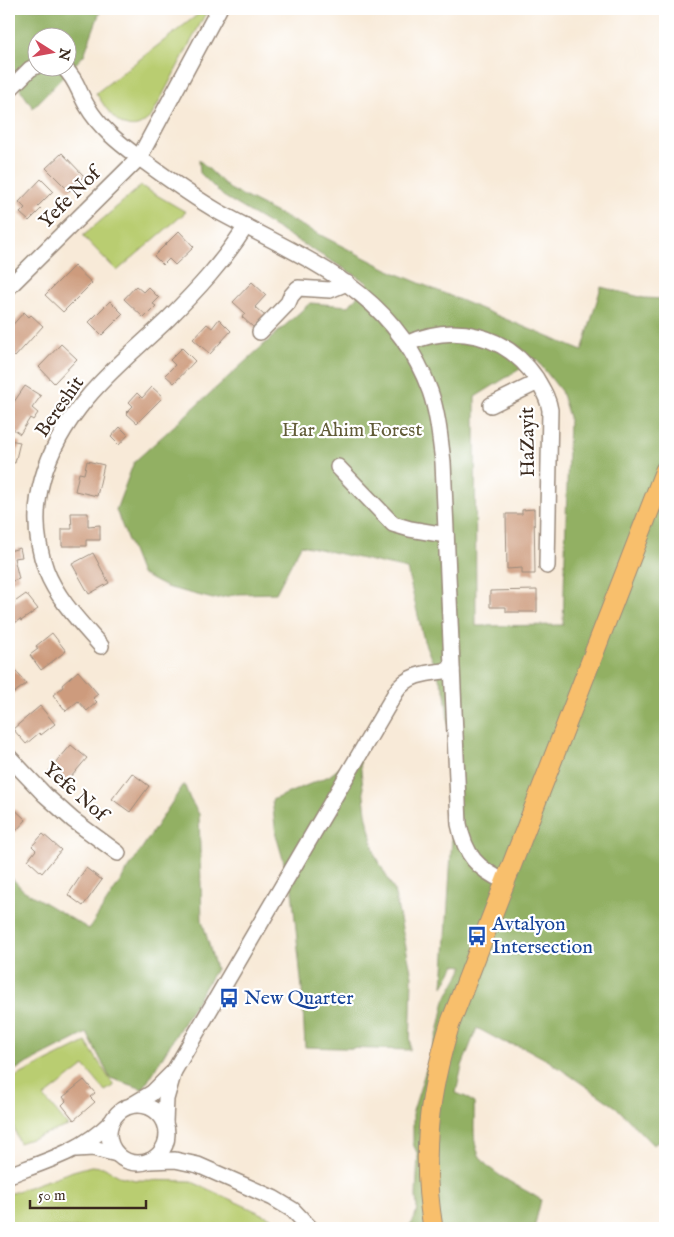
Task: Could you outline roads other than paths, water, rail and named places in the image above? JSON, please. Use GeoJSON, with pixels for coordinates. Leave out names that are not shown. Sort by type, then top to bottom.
{"type":"FeatureCollection","features":[{"type":"Feature","properties":{"kind":"main road"},"geometry":{"type":"LineString","coordinates":[[433,1228],[428,1200],[426,1143],[433,1085],[450,1024],[665,470]]}},
{"type":"Feature","properties":{"kind":"street","name":"Yefe Nof"},"geometry":{"type":"LineString","coordinates":[[9,287],[139,158],[219,9]]}},
{"type":"Feature","properties":{"kind":"street"},"geometry":{"type":"LineString","coordinates":[[9,90],[28,71]]}},
{"type":"Feature","properties":{"kind":"street"},"geometry":{"type":"LineString","coordinates":[[73,78],[86,105],[116,140],[198,200],[307,258],[347,283],[383,313],[418,362],[430,392],[439,425],[443,462],[459,824],[464,846],[475,862],[489,874],[506,882]]}},
{"type":"Feature","properties":{"kind":"street","name":"Bereshit"},"geometry":{"type":"LineString","coordinates":[[101,646],[68,608],[46,570],[37,533],[38,497],[47,462],[64,428],[87,397],[202,284],[233,247],[246,226]]}},
{"type":"Feature","properties":{"kind":"street"},"geometry":{"type":"LineString","coordinates":[[260,332],[288,304],[291,296],[298,288],[330,290],[347,283]]}},
{"type":"Feature","properties":{"kind":"street","name":"HaZayit"},"geometry":{"type":"LineString","coordinates":[[406,344],[421,337],[438,333],[457,332],[496,343],[514,354],[530,371],[545,393],[550,407],[547,566]]}},
{"type":"Feature","properties":{"kind":"street"},"geometry":{"type":"LineString","coordinates":[[491,405],[538,382]]}},
{"type":"Feature","properties":{"kind":"street"},"geometry":{"type":"LineString","coordinates":[[338,467],[393,524],[410,530],[446,535]]}},
{"type":"Feature","properties":{"kind":"street"},"geometry":{"type":"LineString","coordinates":[[149,1161],[162,1150],[166,1128],[166,1099],[174,1072],[398,689],[405,681],[413,677],[452,670]]}},
{"type":"Feature","properties":{"kind":"street","name":"Yefe Nof"},"geometry":{"type":"LineString","coordinates":[[9,757],[45,795],[73,820],[118,853]]}},
{"type":"Feature","properties":{"kind":"street"},"geometry":{"type":"LineString","coordinates":[[9,1175],[76,1149],[100,1133],[121,1109],[152,1093],[174,1072]]}},
{"type":"Feature","properties":{"kind":"street"},"geometry":{"type":"LineString","coordinates":[[132,1105],[149,1106],[159,1113],[180,1150],[198,1165]]}},
{"type":"Feature","properties":{"kind":"street"},"geometry":{"type":"LineString","coordinates":[[111,1122],[109,1140],[117,1154]]}},
{"type":"Feature","properties":{"kind":"street"},"geometry":{"type":"LineString","coordinates":[[76,1149],[92,1148],[117,1154],[132,1162],[175,1160],[198,1165],[273,1198],[293,1210],[310,1228]]}},
{"type":"Feature","properties":{"kind":"place","name":"Avtalyon Intersection"},"geometry":{"type":"Point","coordinates":[477,936]}},
{"type":"Feature","properties":{"kind":"place","name":"New Quarter"},"geometry":{"type":"Point","coordinates":[229,998]}},
{"type":"Feature","properties":{"kind":"park label","name":"Har Ahim Forest"},"geometry":{"type":"Point","coordinates":[352,430]}}]}
